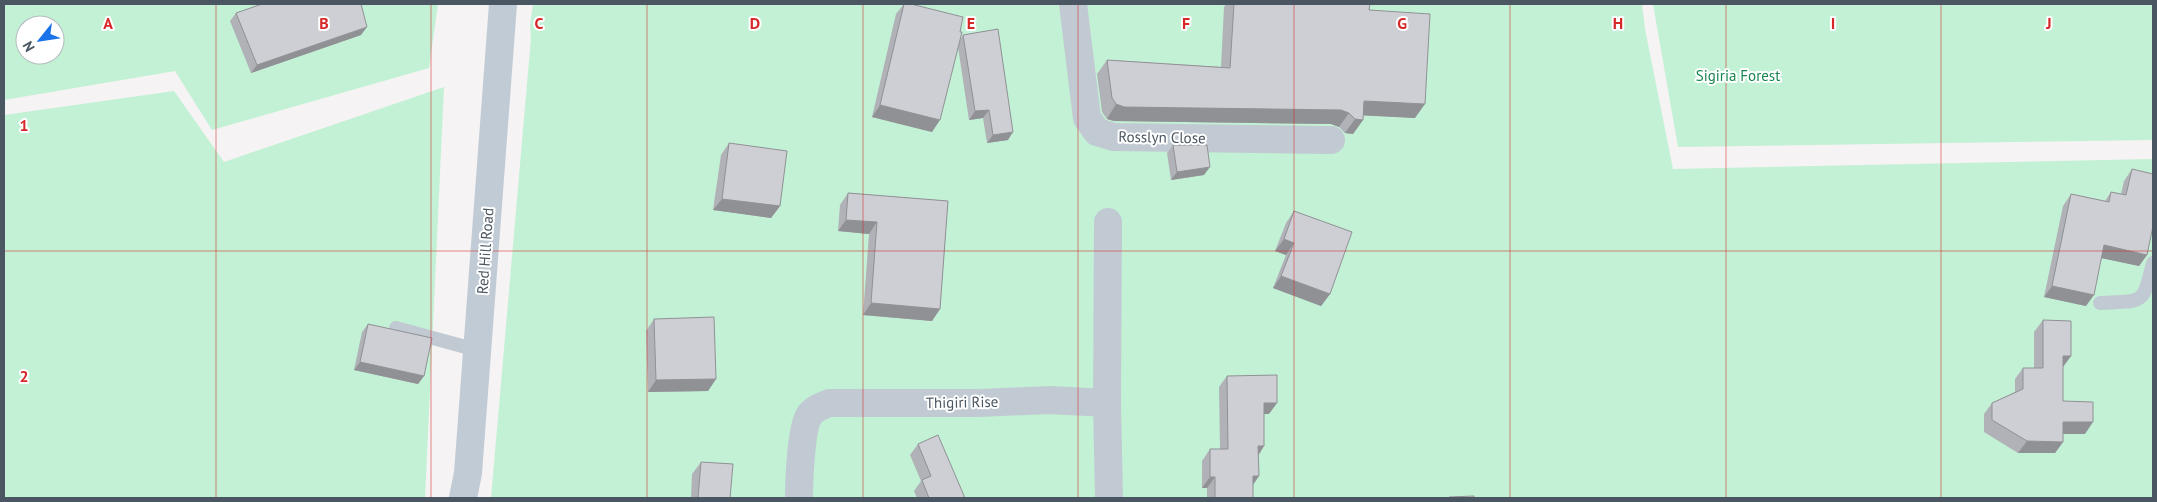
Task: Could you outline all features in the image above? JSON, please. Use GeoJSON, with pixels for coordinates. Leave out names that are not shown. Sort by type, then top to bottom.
{"type":"FeatureCollection","features":[{"type":"Feature","properties":{"kind":"main road","name":"Red Hill Road"},"geometry":{"type":"LineString","coordinates":[[464,498],[468,473],[503,4]]}},
{"type":"Feature","properties":{"kind":"street","name":"Rosslyn Close"},"geometry":{"type":"LineString","coordinates":[[1072,4],[1087,118],[1097,132],[1114,137],[1331,140]]}},
{"type":"Feature","properties":{"kind":"street"},"geometry":{"type":"LineString","coordinates":[[1108,222],[1106,403],[1109,498]]}},
{"type":"Feature","properties":{"kind":"street","name":"Thigiri Rise"},"geometry":{"type":"LineString","coordinates":[[799,498],[804,432],[809,416],[818,408],[828,403],[978,403],[1049,400],[1106,403]]}},
{"type":"Feature","properties":{"kind":"lane"},"geometry":{"type":"LineString","coordinates":[[2100,303],[2137,300],[2143,296],[2153,263]]}},
{"type":"Feature","properties":{"kind":"lane"},"geometry":{"type":"LineString","coordinates":[[396,328],[477,350]]}},
{"type":"Feature","properties":{"kind":"green space"},"geometry":{"type":"Polygon","coordinates":[[[4,4],[438,4],[429,68],[212,130],[175,71],[4,100],[4,4]]]}},
{"type":"Feature","properties":{"kind":"green space"},"geometry":{"type":"Polygon","coordinates":[[[533,4],[1642,4],[1645,29],[1673,169],[2153,159],[2153,498],[491,498],[533,4]]]}},
{"type":"Feature","properties":{"kind":"green space","name":"Sigiria Forest"},"geometry":{"type":"Polygon","coordinates":[[[1653,4],[2153,4],[2153,140],[1678,147],[1653,4]]]}},
{"type":"Feature","properties":{"kind":"green space"},"geometry":{"type":"Polygon","coordinates":[[[444,87],[425,498],[4,498],[4,115],[174,91],[224,162],[444,87]]]}},
{"type":"Feature","properties":{"kind":"building"},"geometry":{"type":"Polygon","coordinates":[[[262,4],[361,4],[367,27],[257,65],[236,13],[262,4]]]}},
{"type":"Feature","properties":{"kind":"building"},"geometry":{"type":"Polygon","coordinates":[[[904,4],[911,4],[963,17],[960,32],[962,32],[940,120],[880,105],[904,4]]]}},
{"type":"Feature","properties":{"kind":"building"},"geometry":{"type":"Polygon","coordinates":[[[1234,4],[1370,4],[1369,10],[1430,14],[1425,104],[1364,101],[1363,120],[1355,119],[1349,113],[1341,110],[1124,107],[1116,104],[1112,98],[1107,60],[1230,68],[1234,4]]]}},
{"type":"Feature","properties":{"kind":"building"},"geometry":{"type":"Polygon","coordinates":[[[998,29],[1013,132],[993,135],[989,110],[975,111],[963,35],[998,29]]]}},
{"type":"Feature","properties":{"kind":"building"},"geometry":{"type":"Polygon","coordinates":[[[729,143],[787,151],[780,206],[722,199],[729,143]]]}},
{"type":"Feature","properties":{"kind":"building"},"geometry":{"type":"Polygon","coordinates":[[[1173,145],[1207,145],[1210,167],[1177,172],[1173,145]]]}},
{"type":"Feature","properties":{"kind":"building"},"geometry":{"type":"Polygon","coordinates":[[[2132,169],[2153,174],[2153,226],[2147,255],[2104,245],[2094,295],[2052,286],[2071,194],[2109,202],[2111,192],[2126,195],[2132,169]]]}},
{"type":"Feature","properties":{"kind":"building"},"geometry":{"type":"Polygon","coordinates":[[[848,193],[948,201],[940,309],[871,303],[877,222],[846,220],[848,193]]]}},
{"type":"Feature","properties":{"kind":"building"},"geometry":{"type":"Polygon","coordinates":[[[1294,211],[1352,232],[1330,294],[1281,276],[1294,243],[1284,239],[1294,211]]]}},
{"type":"Feature","properties":{"kind":"building"},"geometry":{"type":"Polygon","coordinates":[[[714,317],[716,379],[656,380],[654,319],[714,317]]]}},
{"type":"Feature","properties":{"kind":"building"},"geometry":{"type":"Polygon","coordinates":[[[2043,320],[2071,321],[2071,356],[2063,356],[2063,401],[2093,402],[2093,422],[2063,422],[2063,442],[2027,441],[1992,420],[1992,403],[2023,389],[2023,368],[2043,368],[2043,320]]]}},
{"type":"Feature","properties":{"kind":"building"},"geometry":{"type":"Polygon","coordinates":[[[368,324],[432,338],[424,376],[360,362],[368,324]]]}},
{"type":"Feature","properties":{"kind":"building"},"geometry":{"type":"Polygon","coordinates":[[[1277,375],[1277,403],[1264,403],[1264,446],[1258,446],[1259,476],[1253,476],[1253,498],[1215,498],[1215,477],[1210,477],[1210,449],[1228,449],[1227,376],[1277,375]]]}},
{"type":"Feature","properties":{"kind":"building"},"geometry":{"type":"Polygon","coordinates":[[[938,435],[965,498],[929,498],[922,480],[931,476],[918,444],[938,435]]]}},
{"type":"Feature","properties":{"kind":"building"},"geometry":{"type":"Polygon","coordinates":[[[701,462],[733,464],[730,498],[698,498],[701,462]]]}},
{"type":"Feature","properties":{"kind":"building"},"geometry":{"type":"Polygon","coordinates":[[[1474,496],[1474,498],[1449,498],[1449,497],[1474,496]]]}}]}
